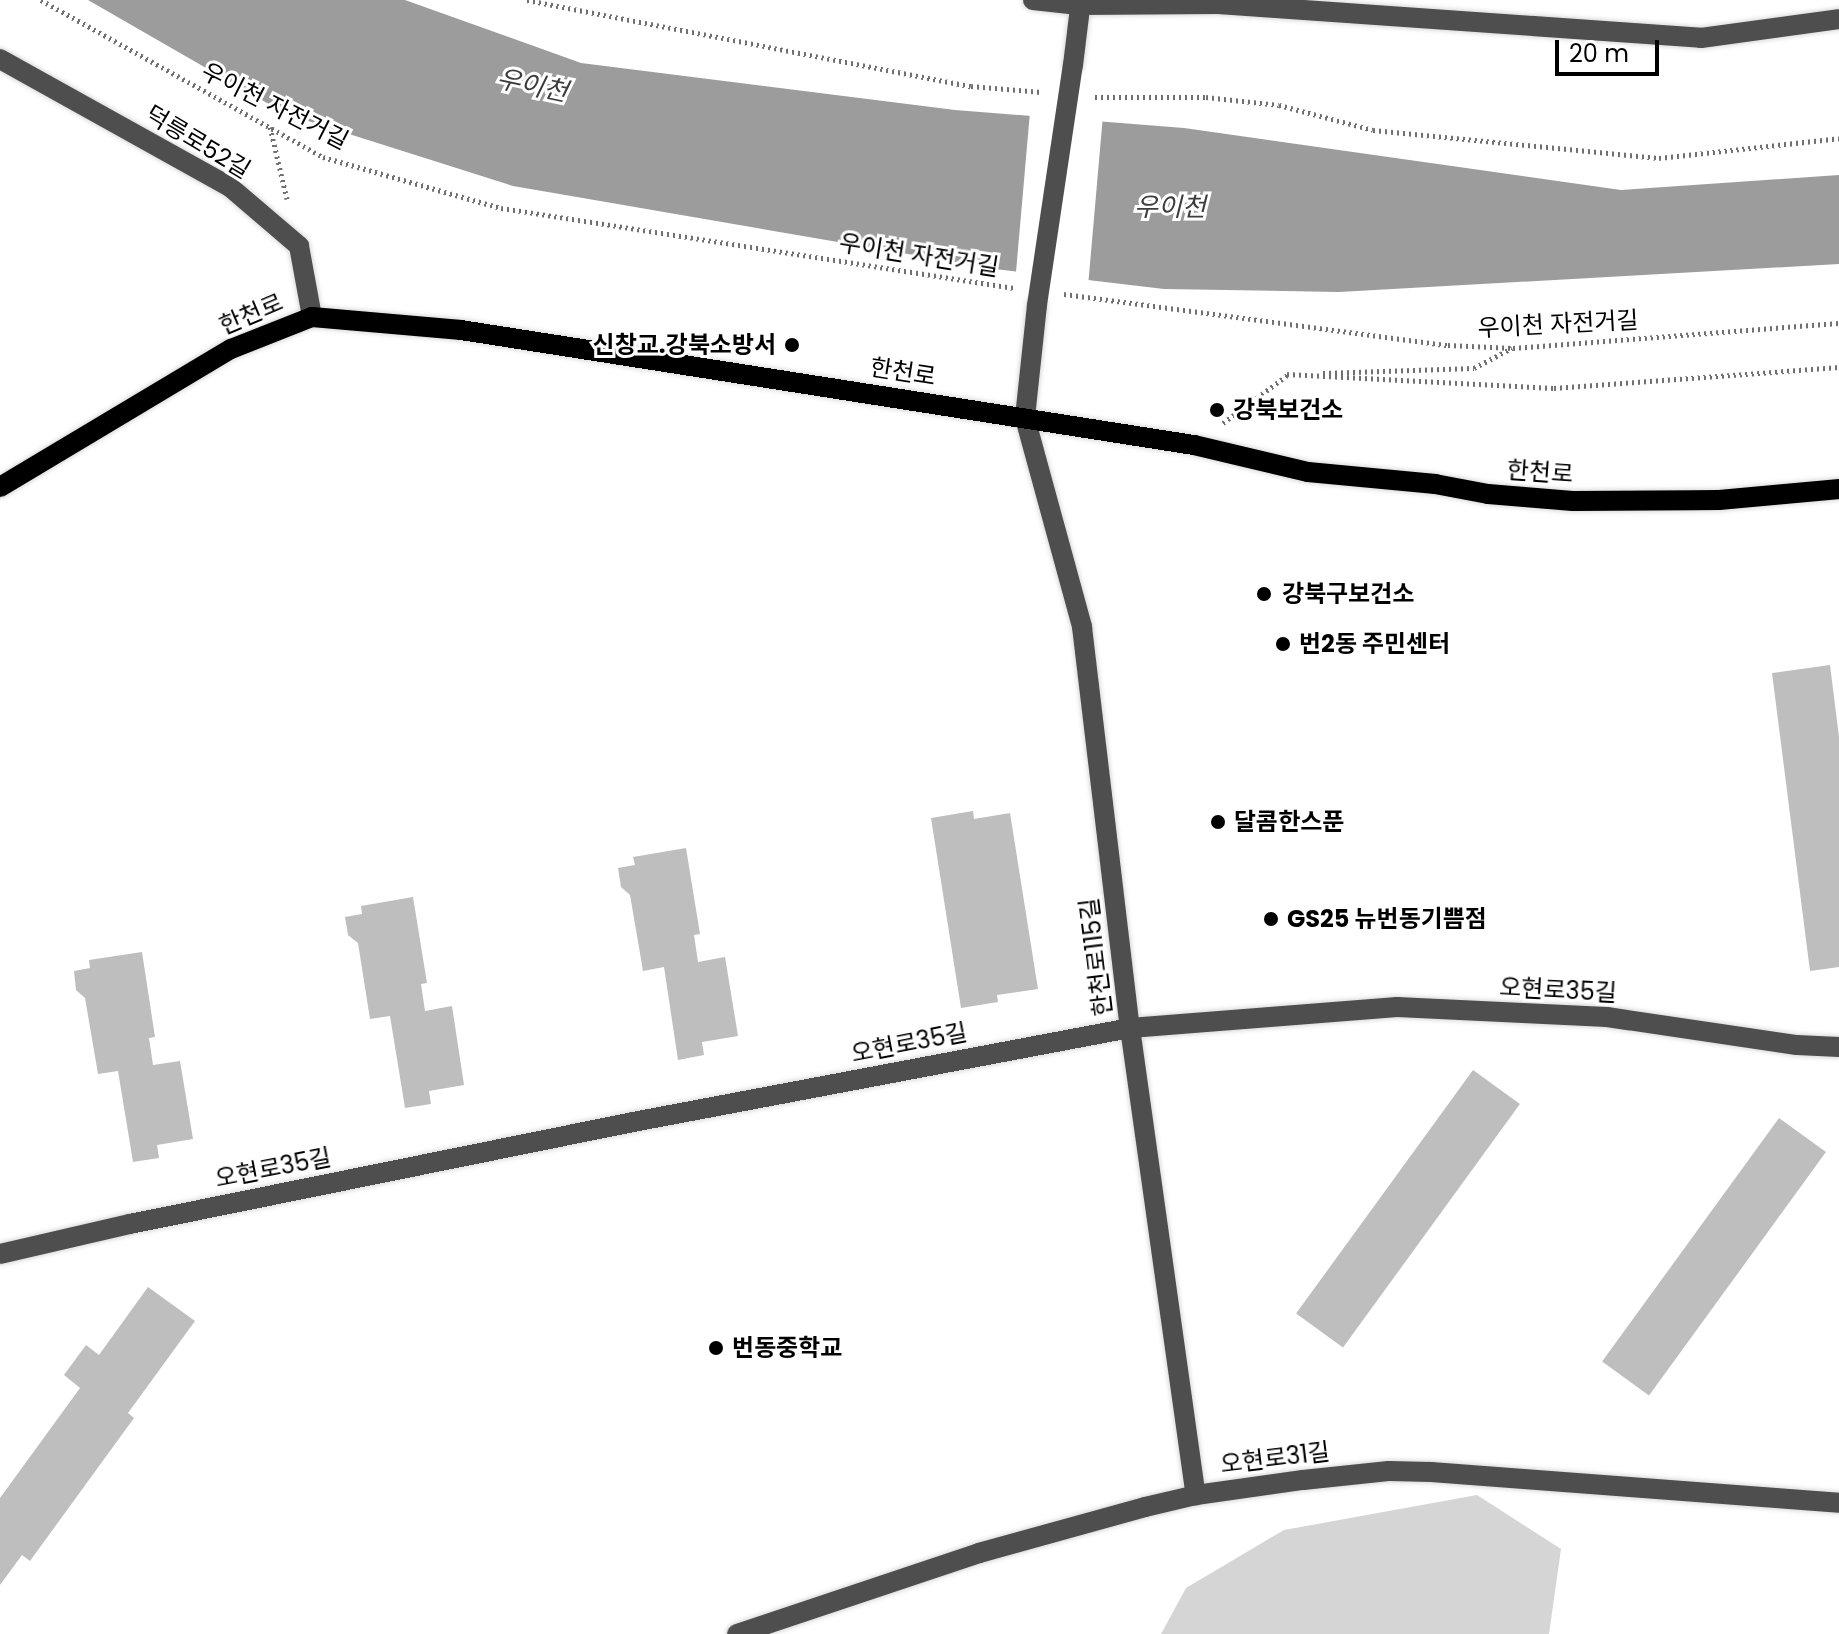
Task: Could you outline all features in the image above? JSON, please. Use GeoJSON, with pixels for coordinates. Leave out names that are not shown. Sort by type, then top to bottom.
{"type":"FeatureCollection","features":[{"type":"Feature","properties":{"kind":"main road","name":"한천로"},"geometry":{"type":"LineString","coordinates":[[0,487],[231,349],[312,317],[461,330],[1194,445],[1308,472],[1573,501],[1759,499],[1839,489]]}},
{"type":"Feature","properties":{"kind":"street"},"geometry":{"type":"LineString","coordinates":[[1033,0],[1218,4],[1701,38],[1839,19]]}},
{"type":"Feature","properties":{"kind":"street"},"geometry":{"type":"LineString","coordinates":[[1025,418],[1033,298],[1073,65],[1080,3]]}},
{"type":"Feature","properties":{"kind":"street","name":"덕릉로52길"},"geometry":{"type":"LineString","coordinates":[[0,59],[230,187],[299,246],[312,317]]}},
{"type":"Feature","properties":{"kind":"street","name":"한천로115길"},"geometry":{"type":"LineString","coordinates":[[1025,418],[1082,627],[1130,1028],[1196,1495]]}},
{"type":"Feature","properties":{"kind":"street","name":"오현로35길"},"geometry":{"type":"LineString","coordinates":[[0,1254],[145,1221],[618,1125],[1130,1028],[1397,1007],[1607,1017],[1797,1045],[1839,1047]]}},
{"type":"Feature","properties":{"kind":"street","name":"오현로31길"},"geometry":{"type":"LineString","coordinates":[[737,1634],[979,1553],[1196,1495],[1389,1471],[1839,1503]]}},
{"type":"Feature","properties":{"kind":"path","name":"우이천 자전거길"},"geometry":{"type":"LineString","coordinates":[[41,0],[323,157],[501,208],[1033,298]]}},
{"type":"Feature","properties":{"kind":"path"},"geometry":{"type":"LineString","coordinates":[[527,0],[971,86],[1046,92]]}},
{"type":"Feature","properties":{"kind":"path"},"geometry":{"type":"LineString","coordinates":[[1091,97],[1206,97],[1279,105],[1373,130],[1659,158],[1839,138]]}},
{"type":"Feature","properties":{"kind":"path"},"geometry":{"type":"LineString","coordinates":[[270,127],[288,202]]}},
{"type":"Feature","properties":{"kind":"path","name":"우이천 자전거길"},"geometry":{"type":"LineString","coordinates":[[1060,294],[1448,345],[1513,348],[1839,323]]}},
{"type":"Feature","properties":{"kind":"path"},"geometry":{"type":"LineString","coordinates":[[1194,445],[1287,374],[1474,368],[1513,348]]}},
{"type":"Feature","properties":{"kind":"path"},"geometry":{"type":"LineString","coordinates":[[1287,374],[1554,388],[1839,367]]}},
{"type":"Feature","properties":{"kind":"shaded area"},"geometry":{"type":"Polygon","coordinates":[[[1477,1495],[1561,1549],[1549,1634],[1161,1634],[1186,1588],[1284,1530],[1477,1495]]]}},
{"type":"Feature","properties":{"kind":"water","name":"우이천"},"geometry":{"type":"Polygon","coordinates":[[[88,0],[405,0],[581,63],[955,110],[1184,128],[1621,190],[1839,175],[1839,264],[1339,292],[1164,289],[995,269],[513,186],[286,114],[88,0]]]}},
{"type":"Feature","properties":{"kind":"pier"},"geometry":{"type":"Polygon","coordinates":[[[1030,112],[1103,118],[1088,282],[1016,275],[1030,112]]]}},
{"type":"Feature","properties":{"kind":"building"},"geometry":{"type":"Polygon","coordinates":[[[1830,665],[1839,737],[1839,967],[1810,971],[1772,673],[1830,665]]]}},
{"type":"Feature","properties":{"kind":"building"},"geometry":{"type":"Polygon","coordinates":[[[973,811],[974,819],[1010,813],[1038,989],[997,995],[998,1002],[961,1008],[931,818],[973,811]]]}},
{"type":"Feature","properties":{"kind":"building"},"geometry":{"type":"Polygon","coordinates":[[[686,848],[700,934],[694,935],[698,962],[725,957],[738,1036],[702,1042],[704,1055],[678,1060],[664,967],[643,971],[630,895],[621,887],[618,868],[635,865],[633,857],[686,848]]]}},
{"type":"Feature","properties":{"kind":"building"},"geometry":{"type":"Polygon","coordinates":[[[413,897],[427,983],[421,984],[425,1011],[452,1006],[464,1085],[429,1091],[431,1104],[405,1108],[390,1016],[370,1019],[358,943],[348,935],[345,917],[362,914],[361,906],[413,897]]]}},
{"type":"Feature","properties":{"kind":"building"},"geometry":{"type":"Polygon","coordinates":[[[142,952],[155,1037],[149,1038],[153,1065],[180,1061],[193,1139],[157,1145],[159,1158],[133,1162],[118,1071],[98,1074],[85,998],[76,990],[74,971],[90,968],[89,960],[142,952]]]}},
{"type":"Feature","properties":{"kind":"building"},"geometry":{"type":"Polygon","coordinates":[[[1473,1070],[1520,1104],[1343,1348],[1296,1314],[1473,1070]]]}},
{"type":"Feature","properties":{"kind":"building"},"geometry":{"type":"Polygon","coordinates":[[[1779,1118],[1826,1152],[1649,1396],[1602,1362],[1779,1118]]]}},
{"type":"Feature","properties":{"kind":"building"},"geometry":{"type":"Polygon","coordinates":[[[148,1287],[195,1321],[128,1413],[134,1418],[30,1561],[22,1555],[0,1585],[0,1498],[80,1388],[64,1375],[86,1345],[99,1355],[148,1287]]]}},
{"type":"Feature","properties":{"kind":"place","name":"신창교.강북소방서"},"geometry":{"type":"Point","coordinates":[792,345]}},
{"type":"Feature","properties":{"kind":"place","name":"강북보건소"},"geometry":{"type":"Point","coordinates":[1217,410]}},
{"type":"Feature","properties":{"kind":"place","name":"강북구보건소"},"geometry":{"type":"Point","coordinates":[1264,594]}},
{"type":"Feature","properties":{"kind":"place","name":"번2동 주민센터"},"geometry":{"type":"Point","coordinates":[1283,644]}},
{"type":"Feature","properties":{"kind":"place","name":"달콤한스푼"},"geometry":{"type":"Point","coordinates":[1218,822]}},
{"type":"Feature","properties":{"kind":"place","name":"GS25 뉴번동기쁨점"},"geometry":{"type":"Point","coordinates":[1271,919]}},
{"type":"Feature","properties":{"kind":"place","name":"번동중학교"},"geometry":{"type":"Point","coordinates":[716,1348]}}]}
